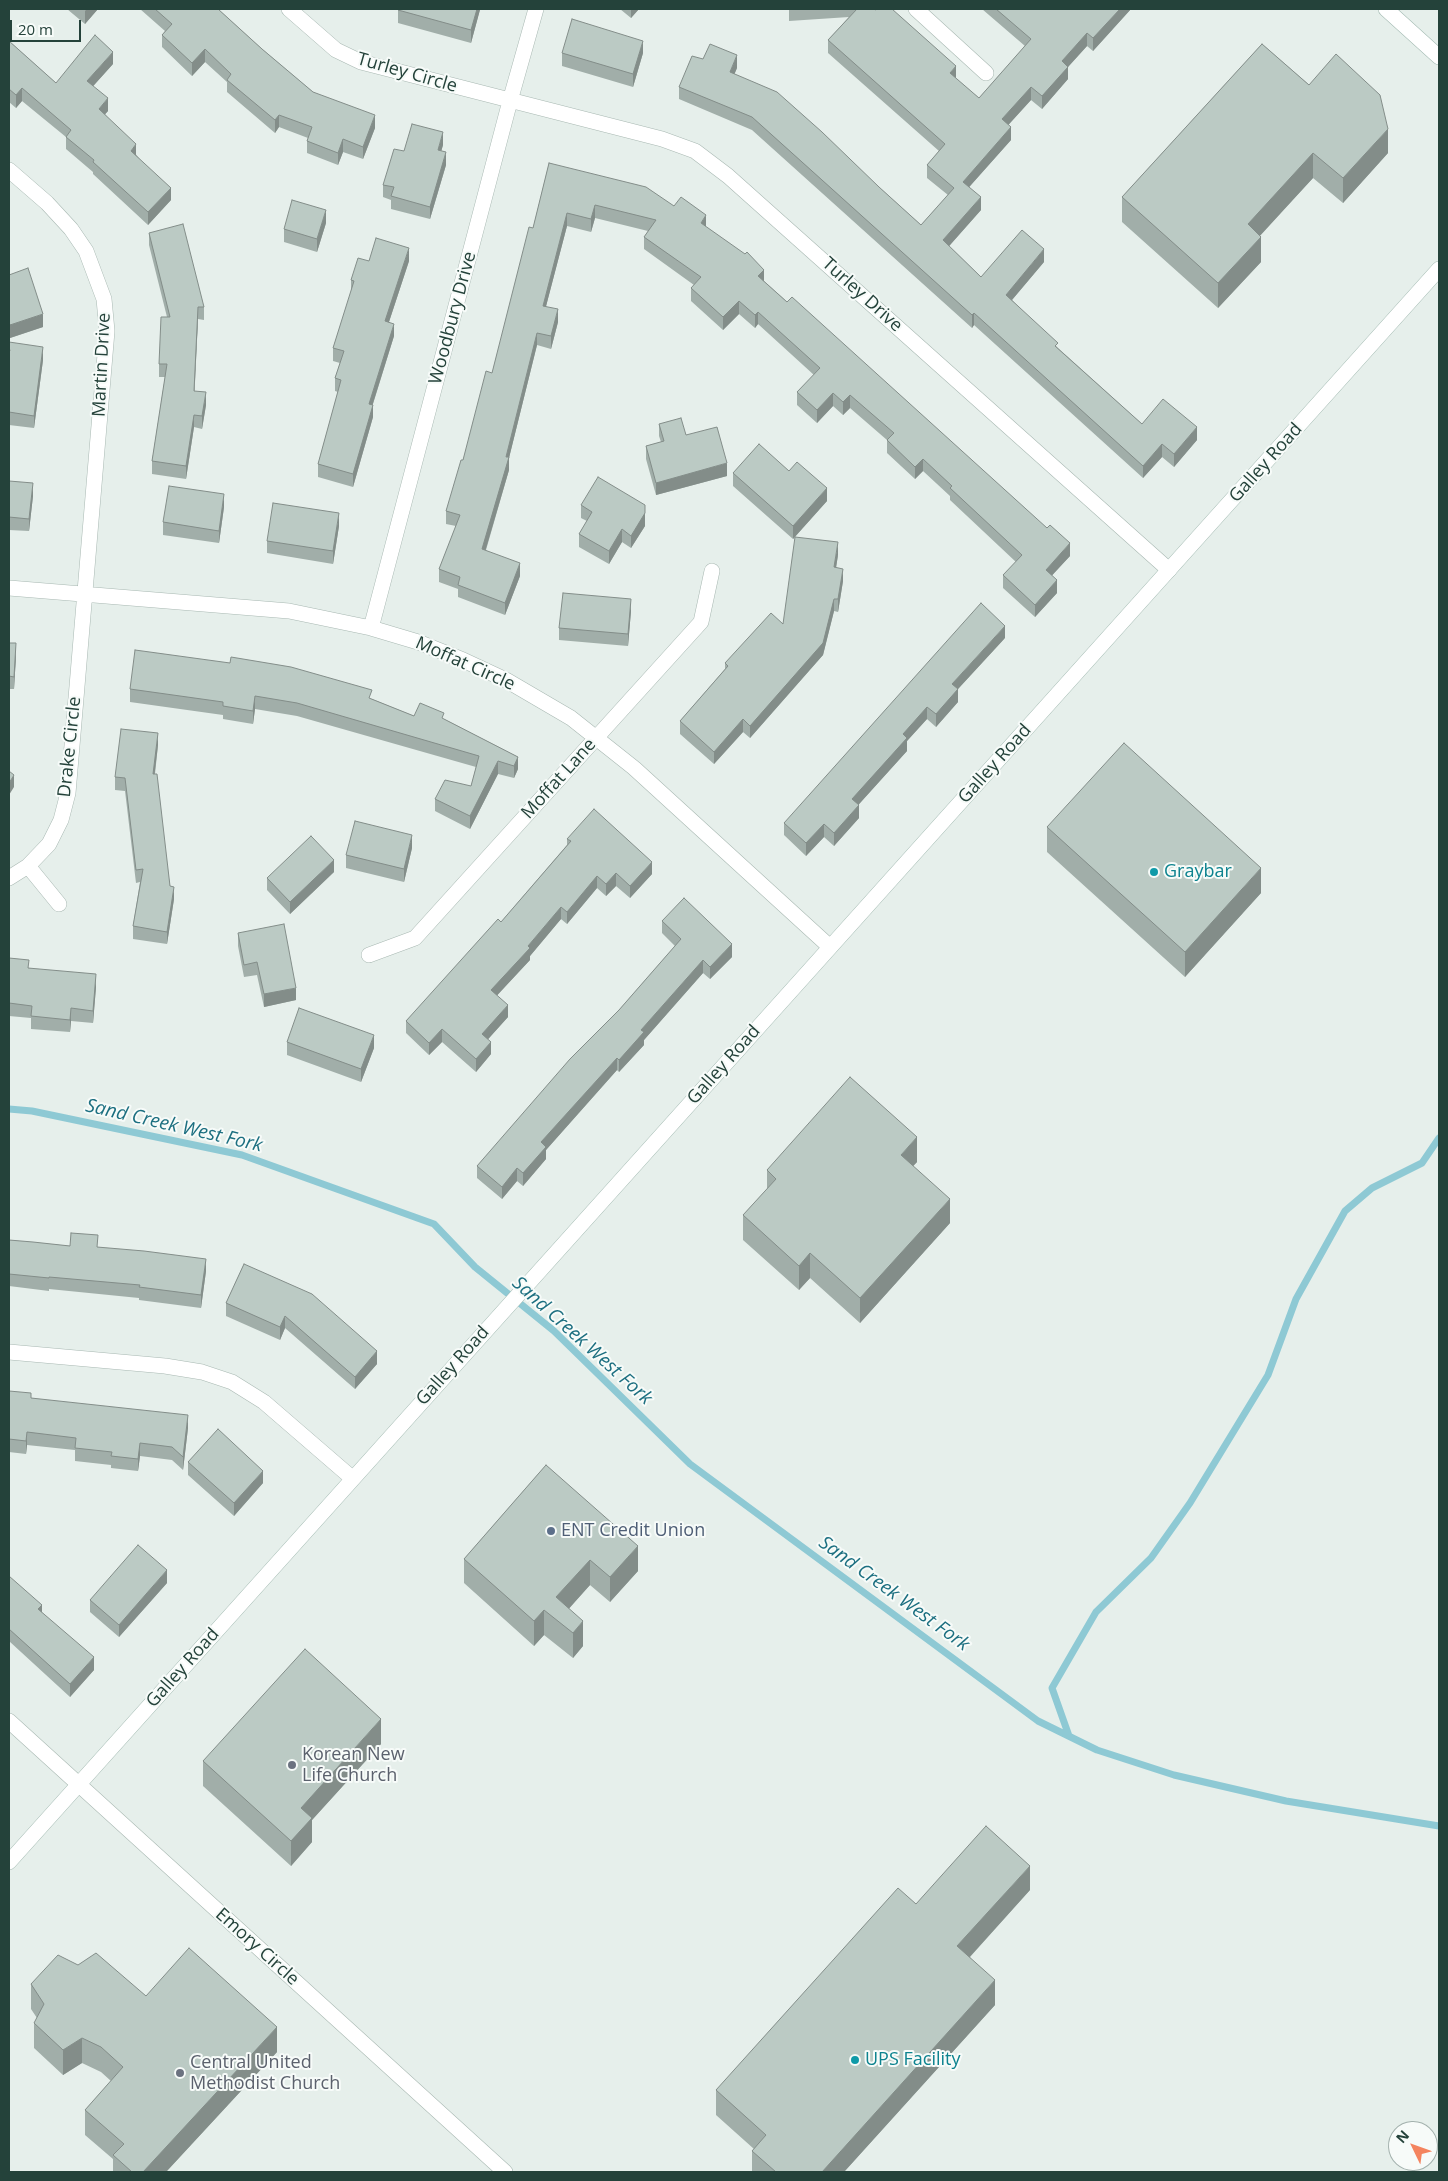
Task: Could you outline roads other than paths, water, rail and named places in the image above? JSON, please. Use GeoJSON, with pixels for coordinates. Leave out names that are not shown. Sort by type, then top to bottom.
{"type":"FeatureCollection","features":[{"type":"Feature","properties":{"kind":"street","name":"Turley Circle"},"geometry":{"type":"LineString","coordinates":[[289,9],[336,50],[360,62],[510,101]]}},
{"type":"Feature","properties":{"kind":"street","name":"Woodbury Drive"},"geometry":{"type":"LineString","coordinates":[[371,628],[536,9]]}},
{"type":"Feature","properties":{"kind":"street"},"geometry":{"type":"LineString","coordinates":[[916,9],[986,73]]}},
{"type":"Feature","properties":{"kind":"street"},"geometry":{"type":"LineString","coordinates":[[1386,9],[1439,57]]}},
{"type":"Feature","properties":{"kind":"street","name":"Turley Drive"},"geometry":{"type":"LineString","coordinates":[[510,101],[662,139],[695,151],[728,176],[1169,570]]}},
{"type":"Feature","properties":{"kind":"street","name":"Martin Drive"},"geometry":{"type":"LineString","coordinates":[[9,170],[47,203],[70,229],[86,251],[104,299],[107,331],[84,595]]}},
{"type":"Feature","properties":{"kind":"street","name":"Galley Road"},"geometry":{"type":"LineString","coordinates":[[9,1862],[1439,269]]}},
{"type":"Feature","properties":{"kind":"street","name":"Moffat Lane"},"geometry":{"type":"LineString","coordinates":[[369,955],[415,938],[701,622],[712,571]]}},
{"type":"Feature","properties":{"kind":"street","name":"Moffat Circle"},"geometry":{"type":"LineString","coordinates":[[9,588],[289,611],[371,628],[418,642],[506,680],[572,718],[634,768],[830,947]]}},
{"type":"Feature","properties":{"kind":"street","name":"Drake Circle"},"geometry":{"type":"LineString","coordinates":[[9,878],[28,866],[49,844],[61,820],[68,793],[84,595]]}},
{"type":"Feature","properties":{"kind":"street"},"geometry":{"type":"LineString","coordinates":[[28,866],[59,904]]}},
{"type":"Feature","properties":{"kind":"street"},"geometry":{"type":"LineString","coordinates":[[9,1352],[165,1366],[202,1372],[232,1382],[264,1402],[352,1478]]}},
{"type":"Feature","properties":{"kind":"street","name":"Emory Circle"},"geometry":{"type":"LineString","coordinates":[[9,1721],[505,2172]]}},
{"type":"Feature","properties":{"kind":"waterway","name":"Sand Creek West Fork"},"geometry":{"type":"LineString","coordinates":[[9,1109],[32,1111],[242,1155],[434,1224],[475,1267],[554,1331],[690,1464],[1038,1721],[1097,1750],[1174,1775],[1286,1801],[1439,1826]]}},
{"type":"Feature","properties":{"kind":"waterway"},"geometry":{"type":"LineString","coordinates":[[1069,1736],[1052,1688],[1096,1612],[1151,1558],[1190,1503],[1268,1375],[1296,1299],[1345,1211],[1372,1188],[1422,1163],[1439,1138]]}},
{"type":"Feature","properties":{"kind":"place","name":"Graybar"},"geometry":{"type":"Point","coordinates":[1154,872]}},
{"type":"Feature","properties":{"kind":"place","name":"ENT Credit Union"},"geometry":{"type":"Point","coordinates":[551,1531]}},
{"type":"Feature","properties":{"kind":"place","name":"Korean New Life Church"},"geometry":{"type":"Point","coordinates":[292,1765]}},
{"type":"Feature","properties":{"kind":"place","name":"UPS Facility"},"geometry":{"type":"Point","coordinates":[855,2060]}},
{"type":"Feature","properties":{"kind":"place","name":"Central United Methodist Church"},"geometry":{"type":"Point","coordinates":[180,2073]}}]}
